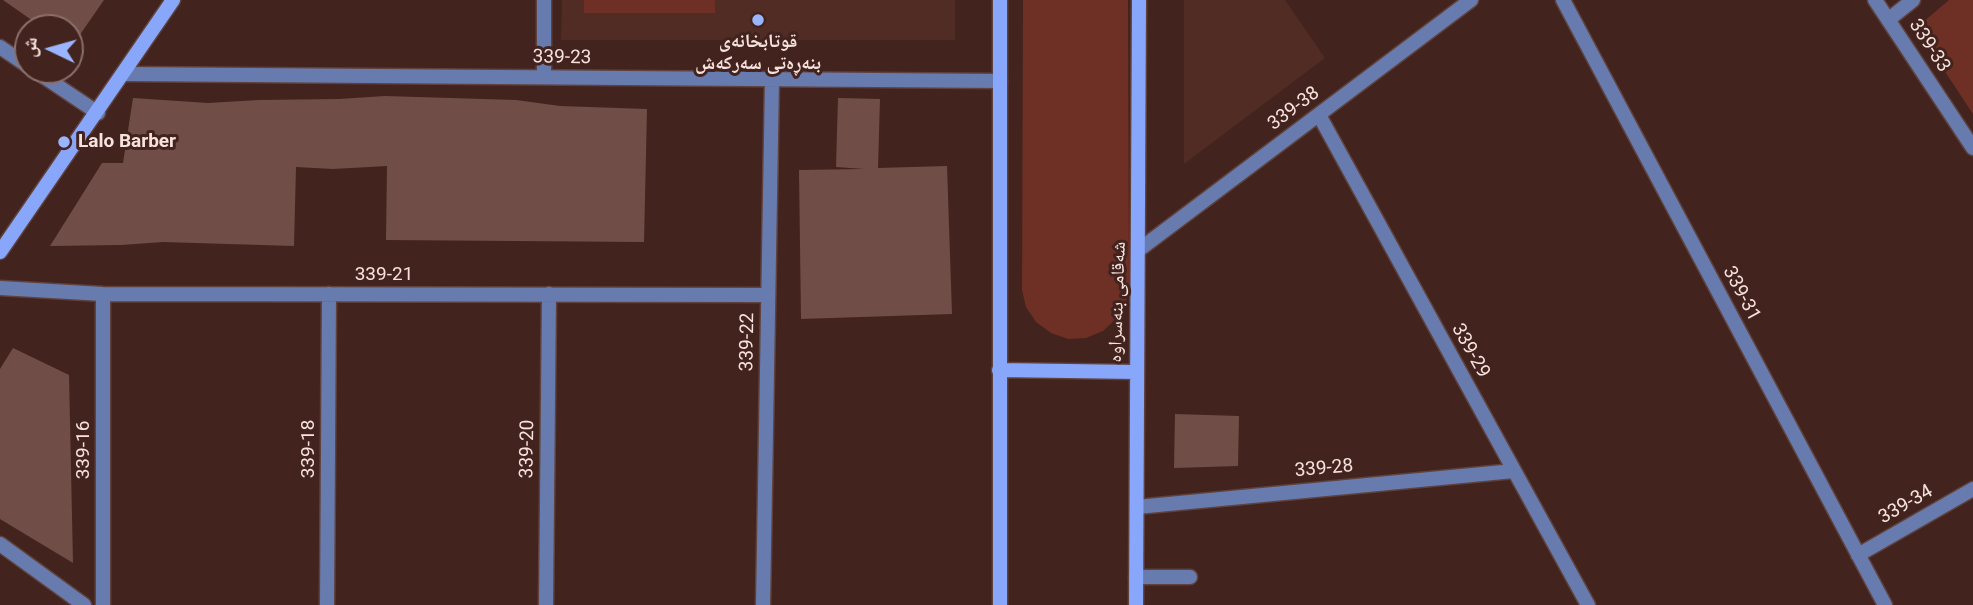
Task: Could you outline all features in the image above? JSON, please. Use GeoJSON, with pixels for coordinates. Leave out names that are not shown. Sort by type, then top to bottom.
{"type":"FeatureCollection","features":[{"type":"Feature","properties":{"kind":"main road"},"geometry":{"type":"LineString","coordinates":[[0,251],[98,113],[173,0]]}},
{"type":"Feature","properties":{"kind":"main road"},"geometry":{"type":"LineString","coordinates":[[1000,0],[1000,605]]}},
{"type":"Feature","properties":{"kind":"main road","name":"شەقامی بنەسراوە"},"geometry":{"type":"LineString","coordinates":[[1136,605],[1136,372],[1140,249],[1139,0]]}},
{"type":"Feature","properties":{"kind":"main road"},"geometry":{"type":"LineString","coordinates":[[999,370],[1136,372]]}},
{"type":"Feature","properties":{"kind":"street"},"geometry":{"type":"LineString","coordinates":[[544,0],[544,77]]}},
{"type":"Feature","properties":{"kind":"street","name":"339-38"},"geometry":{"type":"LineString","coordinates":[[1140,249],[1471,0]]}},
{"type":"Feature","properties":{"kind":"street","name":"339-31"},"geometry":{"type":"LineString","coordinates":[[1563,0],[1885,605]]}},
{"type":"Feature","properties":{"kind":"street","name":"339-33"},"geometry":{"type":"LineString","coordinates":[[1875,0],[1973,148]]}},
{"type":"Feature","properties":{"kind":"street"},"geometry":{"type":"LineString","coordinates":[[1888,20],[1913,0]]}},
{"type":"Feature","properties":{"kind":"street","name":"339-23"},"geometry":{"type":"LineString","coordinates":[[124,74],[1000,81]]}},
{"type":"Feature","properties":{"kind":"street","name":"339-22"},"geometry":{"type":"LineString","coordinates":[[763,605],[772,79]]}},
{"type":"Feature","properties":{"kind":"street"},"geometry":{"type":"LineString","coordinates":[[55,84],[98,113]]}},
{"type":"Feature","properties":{"kind":"street","name":"339-29"},"geometry":{"type":"LineString","coordinates":[[1319,115],[1588,605]]}},
{"type":"Feature","properties":{"kind":"street","name":"339-21"},"geometry":{"type":"LineString","coordinates":[[0,288],[103,294],[768,295]]}},
{"type":"Feature","properties":{"kind":"street","name":"339-16"},"geometry":{"type":"LineString","coordinates":[[103,294],[103,605]]}},
{"type":"Feature","properties":{"kind":"street","name":"339-18"},"geometry":{"type":"LineString","coordinates":[[327,605],[329,294]]}},
{"type":"Feature","properties":{"kind":"street","name":"339-20"},"geometry":{"type":"LineString","coordinates":[[546,605],[549,294]]}},
{"type":"Feature","properties":{"kind":"street","name":"339-28"},"geometry":{"type":"LineString","coordinates":[[1137,507],[1514,471]]}},
{"type":"Feature","properties":{"kind":"street","name":"339-34"},"geometry":{"type":"LineString","coordinates":[[1858,555],[1973,489]]}},
{"type":"Feature","properties":{"kind":"street"},"geometry":{"type":"LineString","coordinates":[[0,544],[84,605]]}},
{"type":"Feature","properties":{"kind":"street"},"geometry":{"type":"LineString","coordinates":[[1136,577],[1190,577]]}},
{"type":"Feature","properties":{"kind":"shaded area","name":"قوتابخانەی بنەڕەتی سەرکەش"},"geometry":{"type":"Polygon","coordinates":[[[562,0],[955,0],[955,40],[561,40],[562,0]]]}},
{"type":"Feature","properties":{"kind":"shaded area"},"geometry":{"type":"Polygon","coordinates":[[[584,0],[715,0],[715,13],[584,13],[584,0]]]}},
{"type":"Feature","properties":{"kind":"shaded area"},"geometry":{"type":"Polygon","coordinates":[[[1023,0],[1128,0],[1129,286],[1126,303],[1116,319],[1103,331],[1086,338],[1068,339],[1051,333],[1036,322],[1026,307],[1022,290],[1023,0]]]}},
{"type":"Feature","properties":{"kind":"shaded area"},"geometry":{"type":"Polygon","coordinates":[[[1184,0],[1285,0],[1325,58],[1184,164],[1184,0]]]}},
{"type":"Feature","properties":{"kind":"shaded area"},"geometry":{"type":"Polygon","coordinates":[[[1949,0],[1973,0],[1973,114],[1916,28],[1949,0]]]}},
{"type":"Feature","properties":{"kind":"building"},"geometry":{"type":"Polygon","coordinates":[[[3,0],[104,0],[84,29],[84,14],[23,14],[3,0]]]}},
{"type":"Feature","properties":{"kind":"building"},"geometry":{"type":"Polygon","coordinates":[[[385,96],[516,100],[560,106],[647,109],[644,242],[386,240],[387,166],[333,169],[296,167],[294,246],[163,242],[50,246],[102,163],[123,163],[133,98],[208,103],[385,96]]]}},
{"type":"Feature","properties":{"kind":"building"},"geometry":{"type":"Polygon","coordinates":[[[838,98],[880,99],[878,168],[947,166],[952,314],[801,319],[799,170],[864,169],[836,167],[838,98]]]}},
{"type":"Feature","properties":{"kind":"building"},"geometry":{"type":"Polygon","coordinates":[[[13,348],[69,375],[73,563],[0,519],[0,369],[13,348]]]}},
{"type":"Feature","properties":{"kind":"building"},"geometry":{"type":"Polygon","coordinates":[[[1175,414],[1239,416],[1238,466],[1174,468],[1175,414]]]}},
{"type":"Feature","properties":{"kind":"place","name":"قوتابخانەی بنەڕەتی سەرکەش"},"geometry":{"type":"Point","coordinates":[758,20]}},
{"type":"Feature","properties":{"kind":"place","name":"Lalo Barber"},"geometry":{"type":"Point","coordinates":[64,142]}}]}
